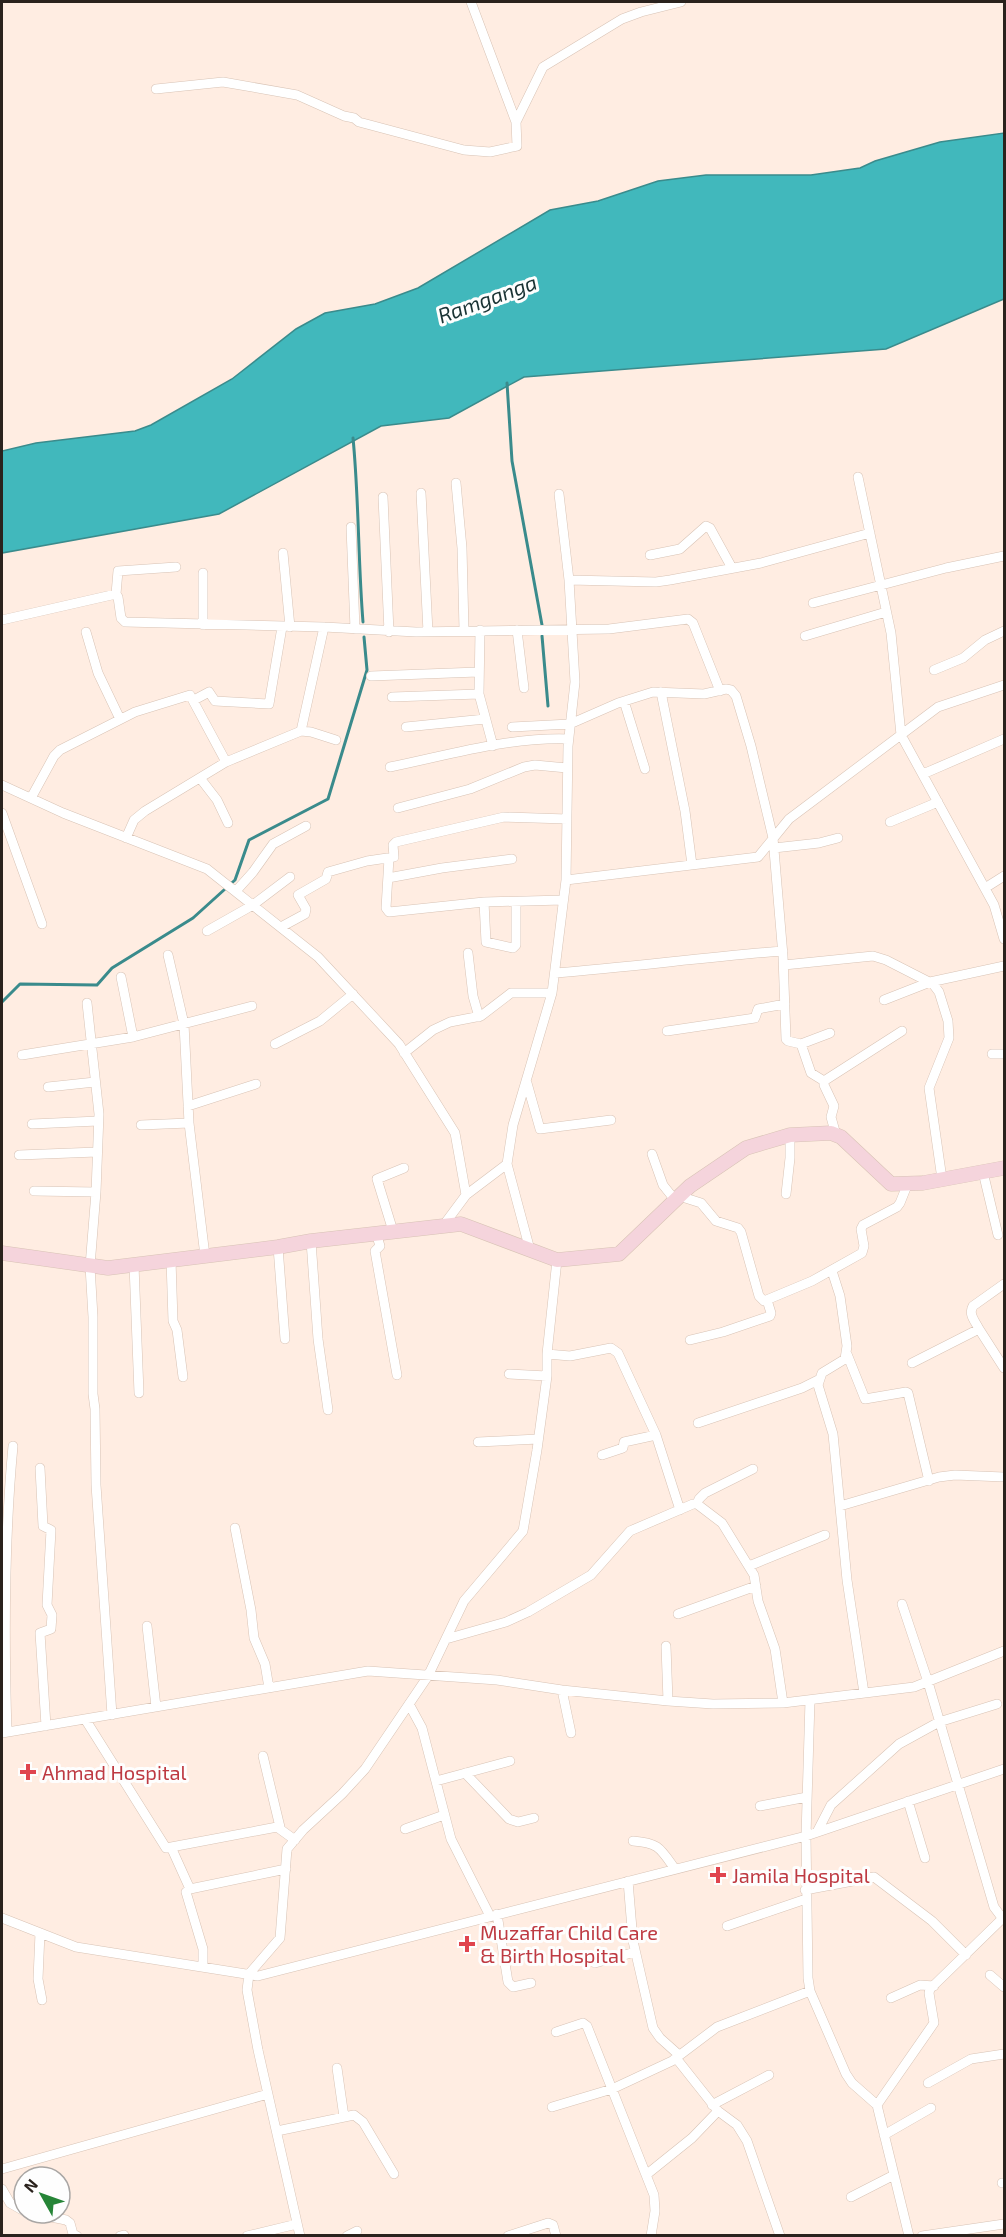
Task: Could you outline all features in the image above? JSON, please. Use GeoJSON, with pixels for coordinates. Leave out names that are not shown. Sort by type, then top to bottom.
{"type":"FeatureCollection","features":[{"type":"Feature","properties":{"kind":"street"},"geometry":{"type":"LineString","coordinates":[[156,89],[224,82],[297,95],[359,122],[464,150],[490,152],[517,146],[516,122],[471,2]]}},
{"type":"Feature","properties":{"kind":"street"},"geometry":{"type":"LineString","coordinates":[[516,122],[543,67],[622,19],[681,2]]}},
{"type":"Feature","properties":{"kind":"street"},"geometry":{"type":"LineString","coordinates":[[858,477],[891,633],[901,735],[994,905],[1005,939]]}},
{"type":"Feature","properties":{"kind":"street"},"geometry":{"type":"LineString","coordinates":[[456,483],[462,548],[464,630]]}},
{"type":"Feature","properties":{"kind":"street"},"geometry":{"type":"LineString","coordinates":[[421,493],[428,632]]}},
{"type":"Feature","properties":{"kind":"street"},"geometry":{"type":"LineString","coordinates":[[530,1250],[507,1164],[513,1125],[552,993],[566,880],[568,739],[575,682],[569,580],[559,494]]}},
{"type":"Feature","properties":{"kind":"street"},"geometry":{"type":"LineString","coordinates":[[383,497],[389,632]]}},
{"type":"Feature","properties":{"kind":"street"},"geometry":{"type":"LineString","coordinates":[[650,555],[680,549],[706,526],[710,528],[732,568]]}},
{"type":"Feature","properties":{"kind":"street"},"geometry":{"type":"LineString","coordinates":[[351,527],[354,629]]}},
{"type":"Feature","properties":{"kind":"street"},"geometry":{"type":"LineString","coordinates":[[569,580],[656,582],[761,563],[870,533]]}},
{"type":"Feature","properties":{"kind":"street"},"geometry":{"type":"LineString","coordinates":[[194,700],[209,692],[214,701],[268,704],[286,627],[283,553]]}},
{"type":"Feature","properties":{"kind":"street"},"geometry":{"type":"LineString","coordinates":[[813,603],[1005,556]]}},
{"type":"Feature","properties":{"kind":"street"},"geometry":{"type":"LineString","coordinates":[[176,567],[117,571],[116,594],[121,618],[125,622],[324,627],[389,632],[609,629],[688,619],[693,622],[720,691]]}},
{"type":"Feature","properties":{"kind":"street"},"geometry":{"type":"LineString","coordinates":[[203,573],[203,625]]}},
{"type":"Feature","properties":{"kind":"street"},"geometry":{"type":"LineString","coordinates":[[2,620],[116,594]]}},
{"type":"Feature","properties":{"kind":"street"},"geometry":{"type":"LineString","coordinates":[[805,636],[886,612]]}},
{"type":"Feature","properties":{"kind":"street"},"geometry":{"type":"LineString","coordinates":[[301,731],[324,627]]}},
{"type":"Feature","properties":{"kind":"street"},"geometry":{"type":"LineString","coordinates":[[480,630],[479,694],[493,746]]}},
{"type":"Feature","properties":{"kind":"street"},"geometry":{"type":"LineString","coordinates":[[517,630],[524,688]]}},
{"type":"Feature","properties":{"kind":"street"},"geometry":{"type":"LineString","coordinates":[[934,670],[963,658],[985,640],[1005,631]]}},
{"type":"Feature","properties":{"kind":"street"},"geometry":{"type":"LineString","coordinates":[[86,632],[93,660],[120,719]]}},
{"type":"Feature","properties":{"kind":"street"},"geometry":{"type":"LineString","coordinates":[[371,676],[478,672]]}},
{"type":"Feature","properties":{"kind":"street"},"geometry":{"type":"LineString","coordinates":[[566,880],[758,857],[773,843],[789,819],[938,707],[1005,685]]}},
{"type":"Feature","properties":{"kind":"street"},"geometry":{"type":"LineString","coordinates":[[512,727],[570,724],[646,694],[661,692],[704,694],[728,689],[736,696],[751,746],[773,843],[784,965],[786,1039],[801,1044],[830,1033]]}},
{"type":"Feature","properties":{"kind":"street"},"geometry":{"type":"LineString","coordinates":[[661,692],[685,811],[692,865]]}},
{"type":"Feature","properties":{"kind":"street"},"geometry":{"type":"LineString","coordinates":[[392,697],[479,694]]}},
{"type":"Feature","properties":{"kind":"street"},"geometry":{"type":"LineString","coordinates":[[30,798],[57,753],[120,719],[153,705],[190,695],[226,762]]}},
{"type":"Feature","properties":{"kind":"street"},"geometry":{"type":"LineString","coordinates":[[624,701],[645,770]]}},
{"type":"Feature","properties":{"kind":"street"},"geometry":{"type":"LineString","coordinates":[[406,727],[484,718]]}},
{"type":"Feature","properties":{"kind":"street"},"geometry":{"type":"LineString","coordinates":[[126,838],[134,820],[140,815],[226,762],[301,731],[336,740]]}},
{"type":"Feature","properties":{"kind":"street"},"geometry":{"type":"LineString","coordinates":[[390,767],[542,738],[568,739]]}},
{"type":"Feature","properties":{"kind":"street"},"geometry":{"type":"LineString","coordinates":[[922,774],[1005,739]]}},
{"type":"Feature","properties":{"kind":"street"},"geometry":{"type":"LineString","coordinates":[[398,808],[470,789],[525,767],[535,765],[567,768]]}},
{"type":"Feature","properties":{"kind":"street"},"geometry":{"type":"LineString","coordinates":[[200,778],[218,800],[228,823]]}},
{"type":"Feature","properties":{"kind":"street"},"geometry":{"type":"LineString","coordinates":[[2,785],[126,838],[207,869],[318,957],[399,1044],[455,1133],[466,1195]]}},
{"type":"Feature","properties":{"kind":"street"},"geometry":{"type":"LineString","coordinates":[[890,822],[938,802]]}},
{"type":"Feature","properties":{"kind":"street"},"geometry":{"type":"LineString","coordinates":[[2,813],[42,924]]}},
{"type":"Feature","properties":{"kind":"street"},"geometry":{"type":"LineString","coordinates":[[281,927],[305,914],[306,909],[298,893],[326,879],[329,871],[394,857],[393,845],[396,843],[463,826],[517,816],[567,819]]}},
{"type":"Feature","properties":{"kind":"street"},"geometry":{"type":"LineString","coordinates":[[233,890],[254,872],[273,844],[306,826]]}},
{"type":"Feature","properties":{"kind":"street"},"geometry":{"type":"LineString","coordinates":[[773,843],[819,843],[838,838]]}},
{"type":"Feature","properties":{"kind":"street"},"geometry":{"type":"LineString","coordinates":[[389,858],[386,908],[389,912],[484,902],[564,900]]}},
{"type":"Feature","properties":{"kind":"street"},"geometry":{"type":"LineString","coordinates":[[388,878],[512,859]]}},
{"type":"Feature","properties":{"kind":"street"},"geometry":{"type":"LineString","coordinates":[[985,888],[1005,876]]}},
{"type":"Feature","properties":{"kind":"street"},"geometry":{"type":"LineString","coordinates":[[207,931],[253,905],[290,877]]}},
{"type":"Feature","properties":{"kind":"street"},"geometry":{"type":"LineString","coordinates":[[484,902],[486,942],[513,948],[516,945],[516,902]]}},
{"type":"Feature","properties":{"kind":"street"},"geometry":{"type":"LineString","coordinates":[[555,973],[638,966],[701,957],[783,951]]}},
{"type":"Feature","properties":{"kind":"street"},"geometry":{"type":"LineString","coordinates":[[468,953],[473,996],[479,1017]]}},
{"type":"Feature","properties":{"kind":"street"},"geometry":{"type":"LineString","coordinates":[[168,955],[184,1024],[189,1124],[205,1256]]}},
{"type":"Feature","properties":{"kind":"street"},"geometry":{"type":"LineString","coordinates":[[784,965],[873,957],[886,960],[930,982],[939,992],[950,1028],[945,1051],[929,1088],[942,1179]]}},
{"type":"Feature","properties":{"kind":"street"},"geometry":{"type":"LineString","coordinates":[[884,1000],[930,982],[1005,966]]}},
{"type":"Feature","properties":{"kind":"street"},"geometry":{"type":"LineString","coordinates":[[121,977],[133,1037]]}},
{"type":"Feature","properties":{"kind":"street"},"geometry":{"type":"LineString","coordinates":[[404,1053],[442,1025],[479,1017],[511,993],[552,993]]}},
{"type":"Feature","properties":{"kind":"street"},"geometry":{"type":"LineString","coordinates":[[276,1044],[321,1021],[353,994]]}},
{"type":"Feature","properties":{"kind":"street"},"geometry":{"type":"LineString","coordinates":[[87,1003],[98,1121],[96,1192],[90,1266],[96,1485],[112,1714]]}},
{"type":"Feature","properties":{"kind":"street"},"geometry":{"type":"LineString","coordinates":[[667,1031],[755,1018],[758,1009],[785,1004]]}},
{"type":"Feature","properties":{"kind":"street"},"geometry":{"type":"LineString","coordinates":[[22,1055],[133,1037],[252,1006]]}},
{"type":"Feature","properties":{"kind":"street"},"geometry":{"type":"LineString","coordinates":[[824,1081],[902,1032]]}},
{"type":"Feature","properties":{"kind":"street"},"geometry":{"type":"LineString","coordinates":[[801,1044],[811,1072],[824,1081],[834,1106],[831,1117],[836,1135]]}},
{"type":"Feature","properties":{"kind":"street"},"geometry":{"type":"LineString","coordinates":[[992,1054],[1005,1054]]}},
{"type":"Feature","properties":{"kind":"street"},"geometry":{"type":"LineString","coordinates":[[526,1081],[540,1130],[611,1120]]}},
{"type":"Feature","properties":{"kind":"street"},"geometry":{"type":"LineString","coordinates":[[48,1087],[95,1082]]}},
{"type":"Feature","properties":{"kind":"street"},"geometry":{"type":"LineString","coordinates":[[188,1106],[256,1083]]}},
{"type":"Feature","properties":{"kind":"street"},"geometry":{"type":"LineString","coordinates":[[32,1124],[98,1121]]}},
{"type":"Feature","properties":{"kind":"street"},"geometry":{"type":"LineString","coordinates":[[141,1125],[189,1124]]}},
{"type":"Feature","properties":{"kind":"street"},"geometry":{"type":"LineString","coordinates":[[2,1253],[108,1268],[278,1247],[311,1240],[461,1224],[557,1260],[619,1254],[690,1185],[746,1148],[790,1135],[831,1133],[836,1135],[891,1184],[942,1179],[1005,1168]]}},
{"type":"Feature","properties":{"kind":"street"},"geometry":{"type":"LineString","coordinates":[[786,1194],[790,1135]]}},
{"type":"Feature","properties":{"kind":"street"},"geometry":{"type":"LineString","coordinates":[[19,1155],[98,1152]]}},
{"type":"Feature","properties":{"kind":"street"},"geometry":{"type":"LineString","coordinates":[[652,1154],[663,1185],[677,1198],[701,1203],[716,1221],[738,1228],[741,1232],[761,1300],[767,1300],[832,1272],[862,1253],[864,1246],[861,1229],[863,1225],[897,1207],[908,1183]]}},
{"type":"Feature","properties":{"kind":"street"},"geometry":{"type":"LineString","coordinates":[[443,1226],[466,1195],[507,1164]]}},
{"type":"Feature","properties":{"kind":"street"},"geometry":{"type":"LineString","coordinates":[[393,1231],[377,1179],[404,1168]]}},
{"type":"Feature","properties":{"kind":"street"},"geometry":{"type":"LineString","coordinates":[[983,1172],[998,1235]]}},
{"type":"Feature","properties":{"kind":"street"},"geometry":{"type":"LineString","coordinates":[[34,1191],[96,1192]]}},
{"type":"Feature","properties":{"kind":"street"},"geometry":{"type":"LineString","coordinates":[[376,1233],[380,1246],[375,1251],[397,1375]]}},
{"type":"Feature","properties":{"kind":"street"},"geometry":{"type":"LineString","coordinates":[[311,1240],[318,1339],[328,1410]]}},
{"type":"Feature","properties":{"kind":"street"},"geometry":{"type":"LineString","coordinates":[[278,1247],[285,1339]]}},
{"type":"Feature","properties":{"kind":"street"},"geometry":{"type":"LineString","coordinates":[[171,1260],[173,1321],[177,1330],[183,1377]]}},
{"type":"Feature","properties":{"kind":"street"},"geometry":{"type":"LineString","coordinates":[[300,2235],[268,2094],[248,1990],[249,1974],[280,1938],[287,1850],[365,1769],[428,1676],[464,1601],[523,1532],[547,1376],[547,1354],[557,1260]]}},
{"type":"Feature","properties":{"kind":"street"},"geometry":{"type":"LineString","coordinates":[[134,1265],[139,1393]]}},
{"type":"Feature","properties":{"kind":"street"},"geometry":{"type":"LineString","coordinates":[[832,1272],[840,1296],[847,1354],[865,1399],[908,1393],[929,1480]]}},
{"type":"Feature","properties":{"kind":"street"},"geometry":{"type":"LineString","coordinates":[[1005,1284],[970,1310],[979,1329],[1005,1368]]}},
{"type":"Feature","properties":{"kind":"street"},"geometry":{"type":"LineString","coordinates":[[690,1340],[710,1336],[770,1316],[767,1300]]}},
{"type":"Feature","properties":{"kind":"street"},"geometry":{"type":"LineString","coordinates":[[912,1363],[979,1329]]}},
{"type":"Feature","properties":{"kind":"street"},"geometry":{"type":"LineString","coordinates":[[547,1354],[570,1356],[614,1349],[618,1353],[656,1435],[680,1510]]}},
{"type":"Feature","properties":{"kind":"street"},"geometry":{"type":"LineString","coordinates":[[698,1424],[802,1388],[818,1380],[822,1373],[841,1362],[847,1354]]}},
{"type":"Feature","properties":{"kind":"street"},"geometry":{"type":"LineString","coordinates":[[509,1374],[547,1376]]}},
{"type":"Feature","properties":{"kind":"street"},"geometry":{"type":"LineString","coordinates":[[818,1380],[833,1434],[847,1580],[864,1694]]}},
{"type":"Feature","properties":{"kind":"street"},"geometry":{"type":"LineString","coordinates":[[602,1455],[624,1448],[624,1442],[656,1435]]}},
{"type":"Feature","properties":{"kind":"street"},"geometry":{"type":"LineString","coordinates":[[478,1442],[538,1439]]}},
{"type":"Feature","properties":{"kind":"street"},"geometry":{"type":"LineString","coordinates":[[13,1446],[6,1535],[4,1733],[368,1671],[497,1680],[562,1690],[668,1701],[713,1704],[783,1703],[914,1688],[1005,1651]]}},
{"type":"Feature","properties":{"kind":"street"},"geometry":{"type":"LineString","coordinates":[[40,1468],[43,1524],[51,1530],[47,1605],[52,1614],[51,1629],[40,1633],[46,1726]]}},
{"type":"Feature","properties":{"kind":"street"},"geometry":{"type":"LineString","coordinates":[[697,1504],[701,1495],[753,1469]]}},
{"type":"Feature","properties":{"kind":"street"},"geometry":{"type":"LineString","coordinates":[[840,1506],[929,1480],[955,1475],[1005,1477]]}},
{"type":"Feature","properties":{"kind":"street"},"geometry":{"type":"LineString","coordinates":[[446,1639],[506,1622],[528,1612],[591,1575],[630,1531],[697,1504],[722,1524],[749,1566],[758,1601],[775,1649],[783,1703]]}},
{"type":"Feature","properties":{"kind":"street"},"geometry":{"type":"LineString","coordinates":[[235,1528],[251,1610],[254,1638],[265,1665],[269,1688]]}},
{"type":"Feature","properties":{"kind":"street"},"geometry":{"type":"LineString","coordinates":[[749,1566],[825,1535]]}},
{"type":"Feature","properties":{"kind":"street"},"geometry":{"type":"LineString","coordinates":[[678,1614],[756,1586]]}},
{"type":"Feature","properties":{"kind":"street"},"geometry":{"type":"LineString","coordinates":[[877,2105],[934,2023],[929,1994],[934,1986],[1004,1918],[994,1907],[928,1682],[902,1604]]}},
{"type":"Feature","properties":{"kind":"street"},"geometry":{"type":"LineString","coordinates":[[147,1626],[156,1707]]}},
{"type":"Feature","properties":{"kind":"street"},"geometry":{"type":"LineString","coordinates":[[666,1646],[668,1701]]}},
{"type":"Feature","properties":{"kind":"street"},"geometry":{"type":"LineString","coordinates":[[562,1690],[571,1733]]}},
{"type":"Feature","properties":{"kind":"street"},"geometry":{"type":"LineString","coordinates":[[810,1700],[806,1836],[810,1991],[846,2074],[852,2083],[877,2105],[909,2235]]}},
{"type":"Feature","properties":{"kind":"street"},"geometry":{"type":"LineString","coordinates":[[409,1704],[422,1728],[451,1839],[493,1915],[508,1982],[513,1987],[531,1983]]}},
{"type":"Feature","properties":{"kind":"street"},"geometry":{"type":"LineString","coordinates":[[817,1832],[824,1816],[840,1797],[899,1744],[939,1722],[997,1704]]}},
{"type":"Feature","properties":{"kind":"street"},"geometry":{"type":"LineString","coordinates":[[85,1719],[166,1848],[280,1827]]}},
{"type":"Feature","properties":{"kind":"street"},"geometry":{"type":"LineString","coordinates":[[263,1756],[280,1827],[295,1840]]}},
{"type":"Feature","properties":{"kind":"street"},"geometry":{"type":"LineString","coordinates":[[436,1781],[510,1761]]}},
{"type":"Feature","properties":{"kind":"street"},"geometry":{"type":"LineString","coordinates":[[2,1918],[76,1947],[258,1976],[806,1836],[1005,1769]]}},
{"type":"Feature","properties":{"kind":"street"},"geometry":{"type":"LineString","coordinates":[[465,1773],[509,1819],[518,1822],[534,1818]]}},
{"type":"Feature","properties":{"kind":"street"},"geometry":{"type":"LineString","coordinates":[[760,1806],[807,1797]]}},
{"type":"Feature","properties":{"kind":"street"},"geometry":{"type":"LineString","coordinates":[[908,1801],[925,1858]]}},
{"type":"Feature","properties":{"kind":"street"},"geometry":{"type":"LineString","coordinates":[[405,1829],[444,1815]]}},
{"type":"Feature","properties":{"kind":"street"},"geometry":{"type":"LineString","coordinates":[[633,1841],[656,1844],[675,1869]]}},
{"type":"Feature","properties":{"kind":"street"},"geometry":{"type":"LineString","coordinates":[[171,1847],[189,1889]]}},
{"type":"Feature","properties":{"kind":"street"},"geometry":{"type":"LineString","coordinates":[[203,1967],[203,1949],[185,1895],[189,1889],[286,1869]]}},
{"type":"Feature","properties":{"kind":"street"},"geometry":{"type":"LineString","coordinates":[[727,1926],[806,1894],[874,1877],[900,1899],[927,1917],[966,1955]]}},
{"type":"Feature","properties":{"kind":"street"},"geometry":{"type":"LineString","coordinates":[[628,1881],[635,1952],[653,2028],[678,2057],[715,2108],[737,2125],[747,2141],[780,2235]]}},
{"type":"Feature","properties":{"kind":"street"},"geometry":{"type":"LineString","coordinates":[[40,1933],[38,1979],[42,2000]]}},
{"type":"Feature","properties":{"kind":"street"},"geometry":{"type":"LineString","coordinates":[[595,1963],[635,1952]]}},
{"type":"Feature","properties":{"kind":"street"},"geometry":{"type":"LineString","coordinates":[[990,1975],[1005,1987]]}},
{"type":"Feature","properties":{"kind":"street"},"geometry":{"type":"LineString","coordinates":[[891,1998],[920,1985],[934,1986]]}},
{"type":"Feature","properties":{"kind":"street"},"geometry":{"type":"LineString","coordinates":[[552,2107],[612,2089],[678,2057],[717,2028],[810,1991]]}},
{"type":"Feature","properties":{"kind":"street"},"geometry":{"type":"LineString","coordinates":[[556,2032],[583,2024],[587,2026],[654,2195],[655,2211],[651,2235]]}},
{"type":"Feature","properties":{"kind":"street"},"geometry":{"type":"LineString","coordinates":[[928,2083],[971,2059],[1005,2054]]}},
{"type":"Feature","properties":{"kind":"street"},"geometry":{"type":"LineString","coordinates":[[337,2068],[344,2117]]}},
{"type":"Feature","properties":{"kind":"street"},"geometry":{"type":"LineString","coordinates":[[646,2175],[692,2138],[715,2108],[769,2075]]}},
{"type":"Feature","properties":{"kind":"street"},"geometry":{"type":"LineString","coordinates":[[2,2169],[268,2094]]}},
{"type":"Feature","properties":{"kind":"street"},"geometry":{"type":"LineString","coordinates":[[884,2135],[931,2108]]}},
{"type":"Feature","properties":{"kind":"street"},"geometry":{"type":"LineString","coordinates":[[277,2131],[354,2115],[363,2122],[394,2174]]}},
{"type":"Feature","properties":{"kind":"street"},"geometry":{"type":"LineString","coordinates":[[851,2197],[894,2175]]}},
{"type":"Feature","properties":{"kind":"street"},"geometry":{"type":"LineString","coordinates":[[2,2189],[12,2204]]}},
{"type":"Feature","properties":{"kind":"street"},"geometry":{"type":"LineString","coordinates":[[508,2235],[548,2223],[553,2225],[556,2235]]}},
{"type":"Feature","properties":{"kind":"street"},"geometry":{"type":"LineString","coordinates":[[247,2235],[297,2224]]}},
{"type":"Feature","properties":{"kind":"street"},"geometry":{"type":"LineString","coordinates":[[922,2235],[1005,2224]]}},
{"type":"Feature","properties":{"kind":"street"},"geometry":{"type":"LineString","coordinates":[[347,2235],[357,2231]]}},
{"type":"Feature","properties":{"kind":"water","name":"Ramganga"},"geometry":{"type":"Polygon","coordinates":[[[1004,133],[1004,299],[886,349],[524,377],[449,418],[381,426],[219,514],[2,553],[2,451],[36,443],[135,431],[151,425],[232,379],[296,329],[325,313],[375,304],[418,288],[550,210],[598,201],[658,181],[706,175],[811,175],[860,168],[875,161],[940,142],[1004,133]]]}},
{"type":"Feature","properties":{"kind":"waterway"},"geometry":{"type":"LineString","coordinates":[[507,383],[512,461],[542,625]]}},
{"type":"Feature","properties":{"kind":"waterway"},"geometry":{"type":"LineString","coordinates":[[353,438],[363,622]]}},
{"type":"Feature","properties":{"kind":"waterway"},"geometry":{"type":"LineString","coordinates":[[542,636],[548,706]]}},
{"type":"Feature","properties":{"kind":"waterway"},"geometry":{"type":"LineString","coordinates":[[2,1002],[20,984],[97,985],[112,968],[193,918],[235,880],[249,840],[328,799],[367,670],[364,637]]}},
{"type":"Feature","properties":{"kind":"place","name":"Ahmad Hospital"},"geometry":{"type":"Point","coordinates":[28,1772]}},
{"type":"Feature","properties":{"kind":"place","name":"Jamila Hospital"},"geometry":{"type":"Point","coordinates":[718,1875]}},
{"type":"Feature","properties":{"kind":"place","name":"Muzaffar Child Care & Birth Hospital"},"geometry":{"type":"Point","coordinates":[467,1944]}}]}
